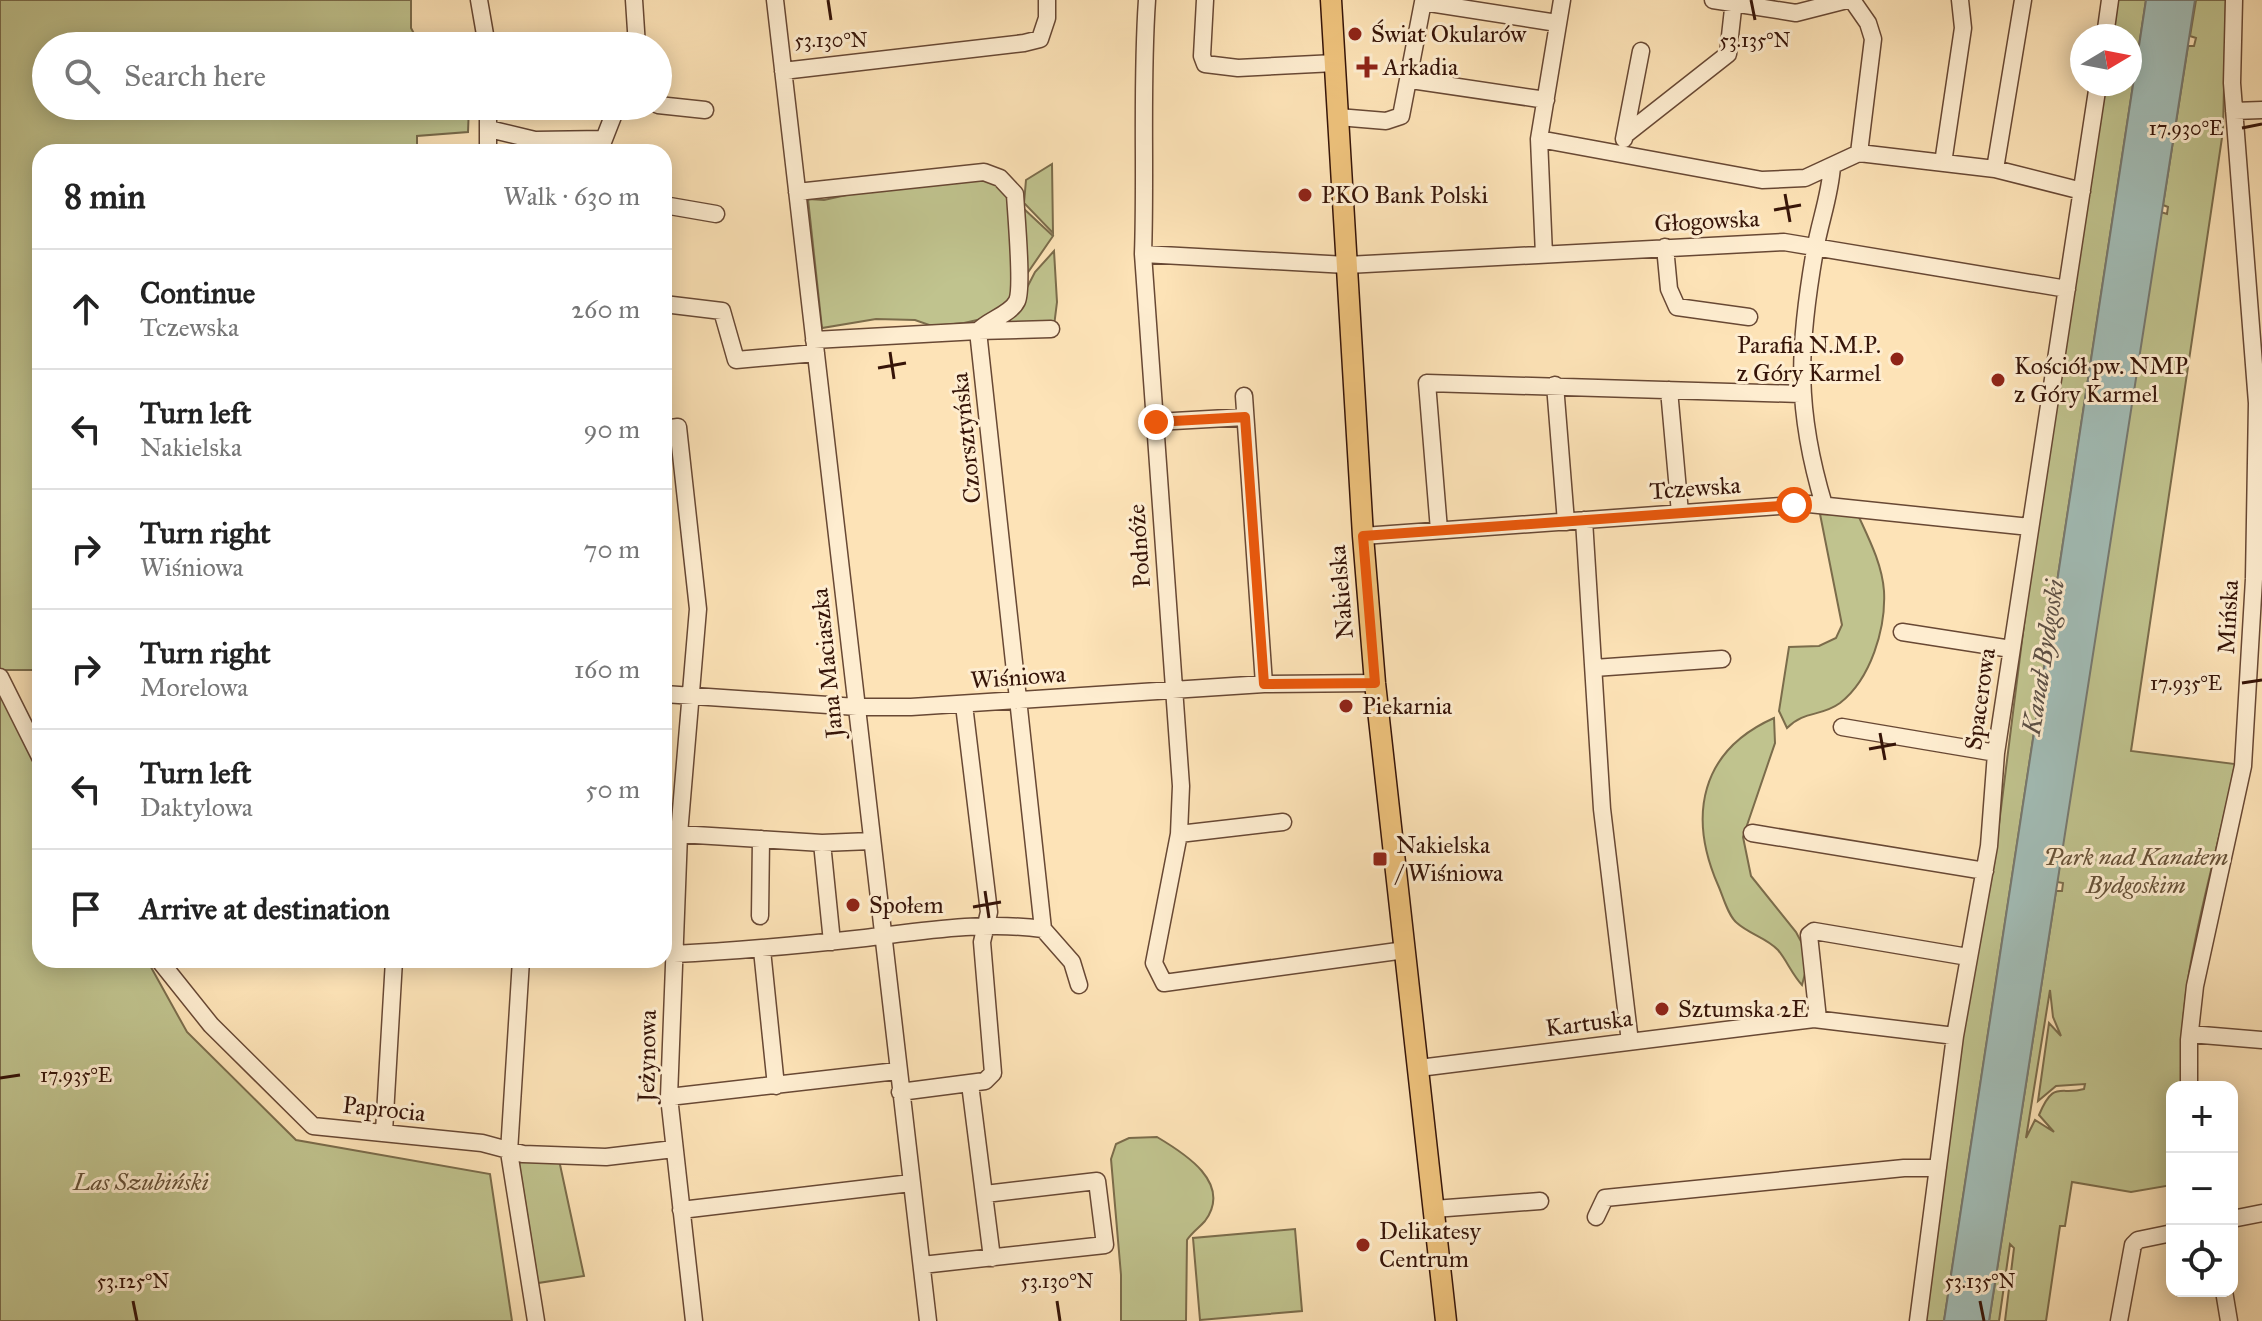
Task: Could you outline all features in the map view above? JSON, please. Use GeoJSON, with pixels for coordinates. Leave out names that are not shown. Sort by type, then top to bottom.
{"type":"FeatureCollection","features":[{"type":"Feature","properties":{"kind":"main road","name":"Nakielska"},"geometry":{"type":"LineString","coordinates":[[1331,0],[1363,536],[1375,683],[1446,1321]]}},
{"type":"Feature","properties":{"kind":"street"},"geometry":{"type":"LineString","coordinates":[[479,0],[485,32]]}},
{"type":"Feature","properties":{"kind":"street"},"geometry":{"type":"LineString","coordinates":[[634,0],[636,32]]}},
{"type":"Feature","properties":{"kind":"street","name":"Jana Maciaszka"},"geometry":{"type":"LineString","coordinates":[[775,0],[928,1321]]}},
{"type":"Feature","properties":{"kind":"street"},"geometry":{"type":"LineString","coordinates":[[783,71],[1040,39],[1047,18],[1047,0]]}},
{"type":"Feature","properties":{"kind":"street","name":"Podnóże"},"geometry":{"type":"LineString","coordinates":[[1147,0],[1141,86],[1145,176],[1143,254],[1181,786],[1179,834],[1154,963],[1164,983],[1405,950]]}},
{"type":"Feature","properties":{"kind":"street"},"geometry":{"type":"LineString","coordinates":[[1205,0],[1202,56],[1205,64],[1238,68],[1335,63]]}},
{"type":"Feature","properties":{"kind":"street"},"geometry":{"type":"LineString","coordinates":[[1544,255],[1539,139],[1562,0]]}},
{"type":"Feature","properties":{"kind":"street"},"geometry":{"type":"LineString","coordinates":[[1713,0],[1796,13],[1846,1],[1866,8],[1873,39],[1859,153]]}},
{"type":"Feature","properties":{"kind":"street"},"geometry":{"type":"LineString","coordinates":[[1943,163],[1962,37],[1960,0]]}},
{"type":"Feature","properties":{"kind":"street"},"geometry":{"type":"LineString","coordinates":[[1995,169],[2023,0]]}},
{"type":"Feature","properties":{"kind":"street"},"geometry":{"type":"LineString","coordinates":[[2107,24],[2110,0]]}},
{"type":"Feature","properties":{"kind":"street","name":"Mińska"},"geometry":{"type":"LineString","coordinates":[[2189,1081],[2190,1034],[2198,971],[2243,766],[2260,501],[2256,369],[2234,111],[2234,0]]}},
{"type":"Feature","properties":{"kind":"street"},"geometry":{"type":"LineString","coordinates":[[1338,117],[1395,119],[1403,111],[1423,2],[1557,23]]}},
{"type":"Feature","properties":{"kind":"street"},"geometry":{"type":"LineString","coordinates":[[1625,135],[1728,54],[1734,2]]}},
{"type":"Feature","properties":{"kind":"street"},"geometry":{"type":"LineString","coordinates":[[1621,153],[1641,51]]}},
{"type":"Feature","properties":{"kind":"street"},"geometry":{"type":"LineString","coordinates":[[1411,80],[1546,100]]}},
{"type":"Feature","properties":{"kind":"street","name":"Spacerowa"},"geometry":{"type":"LineString","coordinates":[[1918,1321],[1955,1036],[1985,871],[1996,753],[2011,649],[2096,96]]}},
{"type":"Feature","properties":{"kind":"street"},"geometry":{"type":"LineString","coordinates":[[672,106],[705,110]]}},
{"type":"Feature","properties":{"kind":"street"},"geometry":{"type":"LineString","coordinates":[[2234,111],[2262,110]]}},
{"type":"Feature","properties":{"kind":"street"},"geometry":{"type":"LineString","coordinates":[[488,144],[489,120]]}},
{"type":"Feature","properties":{"kind":"street"},"geometry":{"type":"LineString","coordinates":[[603,144],[612,120]]}},
{"type":"Feature","properties":{"kind":"street"},"geometry":{"type":"LineString","coordinates":[[489,129],[535,140],[580,144]]}},
{"type":"Feature","properties":{"kind":"street"},"geometry":{"type":"LineString","coordinates":[[1539,139],[1718,173],[1780,181],[1805,178],[1859,153],[1995,169],[2082,191]]}},
{"type":"Feature","properties":{"kind":"street"},"geometry":{"type":"LineString","coordinates":[[1824,505],[1809,455],[1800,394],[1803,321],[1816,245],[1829,202],[1832,166]]}},
{"type":"Feature","properties":{"kind":"street"},"geometry":{"type":"LineString","coordinates":[[797,192],[984,172],[1000,178],[1015,194],[1017,301],[978,331]]}},
{"type":"Feature","properties":{"kind":"street"},"geometry":{"type":"LineString","coordinates":[[672,206],[716,214]]}},
{"type":"Feature","properties":{"kind":"street","name":"Głogowska"},"geometry":{"type":"LineString","coordinates":[[1143,254],[1347,265],[1774,242],[1816,245],[2067,289]]}},
{"type":"Feature","properties":{"kind":"street"},"geometry":{"type":"LineString","coordinates":[[1665,247],[1669,289],[1677,307],[1749,317]]}},
{"type":"Feature","properties":{"kind":"street"},"geometry":{"type":"LineString","coordinates":[[672,305],[722,311],[736,360],[815,346],[978,331],[1051,329]]}},
{"type":"Feature","properties":{"kind":"street","name":"Czorsztyńska"},"geometry":{"type":"LineString","coordinates":[[978,331],[1043,929]]}},
{"type":"Feature","properties":{"kind":"street"},"geometry":{"type":"LineString","coordinates":[[1439,530],[1427,383],[1800,394]]}},
{"type":"Feature","properties":{"kind":"street"},"geometry":{"type":"LineString","coordinates":[[1555,385],[1566,522]]}},
{"type":"Feature","properties":{"kind":"street"},"geometry":{"type":"LineString","coordinates":[[1669,390],[1680,513]]}},
{"type":"Feature","properties":{"kind":"street"},"geometry":{"type":"LineString","coordinates":[[1244,396],[1264,684]]}},
{"type":"Feature","properties":{"kind":"street"},"geometry":{"type":"LineString","coordinates":[[1156,422],[1245,417]]}},
{"type":"Feature","properties":{"kind":"street","name":"Jeżynowa"},"geometry":{"type":"LineString","coordinates":[[672,428],[678,427],[698,609],[679,834],[669,1097],[694,1321]]}},
{"type":"Feature","properties":{"kind":"street","name":"Tczewska"},"geometry":{"type":"LineString","coordinates":[[1363,536],[1824,505],[2030,527]]}},
{"type":"Feature","properties":{"kind":"street"},"geometry":{"type":"LineString","coordinates":[[1584,520],[1602,809],[1630,1042]]}},
{"type":"Feature","properties":{"kind":"street"},"geometry":{"type":"LineString","coordinates":[[1902,632],[2011,649]]}},
{"type":"Feature","properties":{"kind":"street"},"geometry":{"type":"LineString","coordinates":[[1594,668],[1722,659]]}},
{"type":"Feature","properties":{"kind":"street"},"geometry":{"type":"LineString","coordinates":[[0,677],[32,741]]}},
{"type":"Feature","properties":{"kind":"street","name":"Wiśniowa"},"geometry":{"type":"LineString","coordinates":[[672,695],[857,707],[964,705],[1264,684],[1375,683]]}},
{"type":"Feature","properties":{"kind":"street"},"geometry":{"type":"LineString","coordinates":[[900,1092],[970,1084],[989,1080],[993,1073],[982,942],[989,912],[964,705]]}},
{"type":"Feature","properties":{"kind":"street"},"geometry":{"type":"LineString","coordinates":[[1842,727],[1996,753]]}},
{"type":"Feature","properties":{"kind":"street"},"geometry":{"type":"LineString","coordinates":[[1179,834],[1283,822]]}},
{"type":"Feature","properties":{"kind":"street"},"geometry":{"type":"LineString","coordinates":[[1752,833],[1985,871]]}},
{"type":"Feature","properties":{"kind":"street"},"geometry":{"type":"LineString","coordinates":[[679,834],[822,843],[871,841]]}},
{"type":"Feature","properties":{"kind":"street"},"geometry":{"type":"LineString","coordinates":[[760,916],[761,839]]}},
{"type":"Feature","properties":{"kind":"street"},"geometry":{"type":"LineString","coordinates":[[822,843],[832,942]]}},
{"type":"Feature","properties":{"kind":"street"},"geometry":{"type":"LineString","coordinates":[[674,954],[762,950],[987,927],[1043,929],[1072,962],[1079,985]]}},
{"type":"Feature","properties":{"kind":"street"},"geometry":{"type":"LineString","coordinates":[[1818,1019],[1809,935],[1814,931],[1968,957]]}},
{"type":"Feature","properties":{"kind":"street"},"geometry":{"type":"LineString","coordinates":[[762,950],[776,1086]]}},
{"type":"Feature","properties":{"kind":"street","name":"Paprocia"},"geometry":{"type":"LineString","coordinates":[[165,968],[211,1025],[313,1126],[482,1143],[509,1152],[606,1157],[674,1149]]}},
{"type":"Feature","properties":{"kind":"street"},"geometry":{"type":"LineString","coordinates":[[384,1132],[394,968]]}},
{"type":"Feature","properties":{"kind":"street"},"geometry":{"type":"LineString","coordinates":[[520,968],[509,1152],[536,1321]]}},
{"type":"Feature","properties":{"kind":"street","name":"Kartuska"},"geometry":{"type":"LineString","coordinates":[[1419,1068],[1818,1019],[1955,1036]]}},
{"type":"Feature","properties":{"kind":"street"},"geometry":{"type":"LineString","coordinates":[[2190,1034],[2262,1040]]}},
{"type":"Feature","properties":{"kind":"street"},"geometry":{"type":"LineString","coordinates":[[669,1097],[897,1071]]}},
{"type":"Feature","properties":{"kind":"street"},"geometry":{"type":"LineString","coordinates":[[970,1084],[992,1258]]}},
{"type":"Feature","properties":{"kind":"street"},"geometry":{"type":"LineString","coordinates":[[1596,1217],[1605,1198],[1904,1168],[1938,1168]]}},
{"type":"Feature","properties":{"kind":"street"},"geometry":{"type":"LineString","coordinates":[[922,1265],[1105,1245],[1097,1181],[985,1194]]}},
{"type":"Feature","properties":{"kind":"street"},"geometry":{"type":"LineString","coordinates":[[681,1210],[911,1183]]}},
{"type":"Feature","properties":{"kind":"street"},"geometry":{"type":"LineString","coordinates":[[1434,1209],[1540,1201]]}},
{"type":"Feature","properties":{"kind":"street"},"geometry":{"type":"LineString","coordinates":[[2238,1218],[2262,1213]]}},
{"type":"Feature","properties":{"kind":"street"},"geometry":{"type":"LineString","coordinates":[[2119,1321],[2133,1245],[2138,1240],[2166,1234]]}},
{"type":"Feature","properties":{"kind":"street"},"geometry":{"type":"LineString","coordinates":[[2225,1297],[2229,1321]]}},
{"type":"Feature","properties":{"kind":"green space"},"geometry":{"type":"Polygon","coordinates":[[[0,0],[411,0],[413,32],[32,32],[32,120],[468,120],[468,132],[417,136],[417,144],[32,144],[32,670],[0,670],[0,0]]]}},
{"type":"Feature","properties":{"kind":"green space"},"geometry":{"type":"Polygon","coordinates":[[[2118,0],[2146,0],[2142,26],[2115,24],[2118,0]]]}},
{"type":"Feature","properties":{"kind":"green space","name":"Park nad Kanałem Bydgoskim"},"geometry":{"type":"Polygon","coordinates":[[[2196,0],[2226,0],[2223,131],[2131,751],[2235,764],[2190,965],[2181,1046],[2182,1081],[2166,1081],[2166,1186],[2131,1192],[2072,1182],[2065,1226],[2060,1226],[2046,1321],[2005,1321],[2014,1248],[2010,1244],[1999,1321],[1989,1321],[2056,891],[2062,891],[2063,883],[2057,882],[2161,212],[2167,214],[2168,207],[2163,205],[2188,46],[2194,46],[2196,38],[2190,36],[2196,0]],[[2050,990],[2026,1138],[2035,1120],[2054,1132],[2039,1115],[2049,1097],[2058,1091],[2084,1089],[2085,1084],[2056,1086],[2038,1101],[2049,1023],[2061,1036],[2053,1017],[2050,990]]]}},
{"type":"Feature","properties":{"kind":"green space"},"geometry":{"type":"Polygon","coordinates":[[[2103,96],[2131,96],[1944,1321],[1924,1321],[1962,1038],[1994,864],[2033,553],[2103,96]]]}},
{"type":"Feature","properties":{"kind":"green space"},"geometry":{"type":"Polygon","coordinates":[[[1052,164],[1053,233],[1024,203],[1026,180],[1052,164]]]}},
{"type":"Feature","properties":{"kind":"green space"},"geometry":{"type":"Polygon","coordinates":[[[982,178],[1009,188],[1014,297],[986,318],[964,323],[932,326],[915,320],[876,319],[822,328],[808,199],[824,200],[869,190],[982,178]]]}},
{"type":"Feature","properties":{"kind":"green space"},"geometry":{"type":"Polygon","coordinates":[[[1023,208],[1053,236],[1022,281],[1023,208]]]}},
{"type":"Feature","properties":{"kind":"green space"},"geometry":{"type":"Polygon","coordinates":[[[1054,251],[1057,302],[1054,326],[988,327],[1016,309],[1035,272],[1054,251]]]}},
{"type":"Feature","properties":{"kind":"green space"},"geometry":{"type":"Polygon","coordinates":[[[1820,514],[1858,515],[1881,571],[1884,591],[1882,621],[1868,667],[1851,693],[1833,707],[1800,718],[1787,728],[1779,711],[1789,647],[1819,646],[1836,638],[1842,625],[1820,514]]]}},
{"type":"Feature","properties":{"kind":"green space","name":"Las Szubiński"},"geometry":{"type":"Polygon","coordinates":[[[0,695],[32,753],[32,968],[151,968],[187,1032],[296,1140],[490,1174],[512,1321],[0,1321],[0,695]]]}},
{"type":"Feature","properties":{"kind":"green space"},"geometry":{"type":"Polygon","coordinates":[[[1774,718],[1775,743],[1743,837],[1751,876],[1796,932],[1805,949],[1807,966],[1802,985],[1778,950],[1742,927],[1731,916],[1709,859],[1704,834],[1703,811],[1707,788],[1716,767],[1730,748],[1749,732],[1774,718]]]}},
{"type":"Feature","properties":{"kind":"green space"},"geometry":{"type":"Polygon","coordinates":[[[1157,1137],[1202,1171],[1213,1194],[1212,1207],[1205,1221],[1187,1240],[1186,1321],[1121,1321],[1121,1275],[1111,1159],[1116,1144],[1129,1138],[1157,1137]]]}},
{"type":"Feature","properties":{"kind":"green space"},"geometry":{"type":"Polygon","coordinates":[[[559,1160],[584,1276],[538,1283],[519,1164],[521,1161],[559,1160]]]}},
{"type":"Feature","properties":{"kind":"green space"},"geometry":{"type":"Polygon","coordinates":[[[1295,1229],[1302,1311],[1200,1320],[1193,1238],[1295,1229]]]}},
{"type":"Feature","properties":{"kind":"water"},"geometry":{"type":"Polygon","coordinates":[[[2146,0],[2195,0],[1989,1321],[1944,1321],[2131,96],[2142,96],[2142,26],[2146,0]]]}},
{"type":"Feature","properties":{"kind":"place","name":"Świat Okularów"},"geometry":{"type":"Point","coordinates":[1355,34]}},
{"type":"Feature","properties":{"kind":"place","name":"Arkadia"},"geometry":{"type":"Point","coordinates":[1367,67]}},
{"type":"Feature","properties":{"kind":"place","name":"PKO Bank Polski"},"geometry":{"type":"Point","coordinates":[1305,195]}},
{"type":"Feature","properties":{"kind":"place","name":"Parafia N.M.P. z Góry Karmel"},"geometry":{"type":"Point","coordinates":[1897,359]}},
{"type":"Feature","properties":{"kind":"place","name":"Kościół pw. NMP z Góry Karmel"},"geometry":{"type":"Point","coordinates":[1998,380]}},
{"type":"Feature","properties":{"kind":"place","name":"Piekarnia"},"geometry":{"type":"Point","coordinates":[1346,706]}},
{"type":"Feature","properties":{"kind":"place","name":"Nakielska / Wiśniowa"},"geometry":{"type":"Point","coordinates":[1380,859]}},
{"type":"Feature","properties":{"kind":"place","name":"Społem"},"geometry":{"type":"Point","coordinates":[853,905]}},
{"type":"Feature","properties":{"kind":"place","name":"Sztumska 2E"},"geometry":{"type":"Point","coordinates":[1662,1009]}},
{"type":"Feature","properties":{"kind":"place","name":"Delikatesy Centrum"},"geometry":{"type":"Point","coordinates":[1363,1245]}},
{"type":"Feature","properties":{"kind":"route"},"geometry":{"type":"LineString","coordinates":[[1156,422],[1245,417],[1264,684],[1375,683],[1363,536],[1794,505]]}},
{"type":"Feature","properties":{"kind":"water label","name":"Kanał Bydgoski"},"geometry":{"type":"Point","coordinates":[2043,657]}}]}
